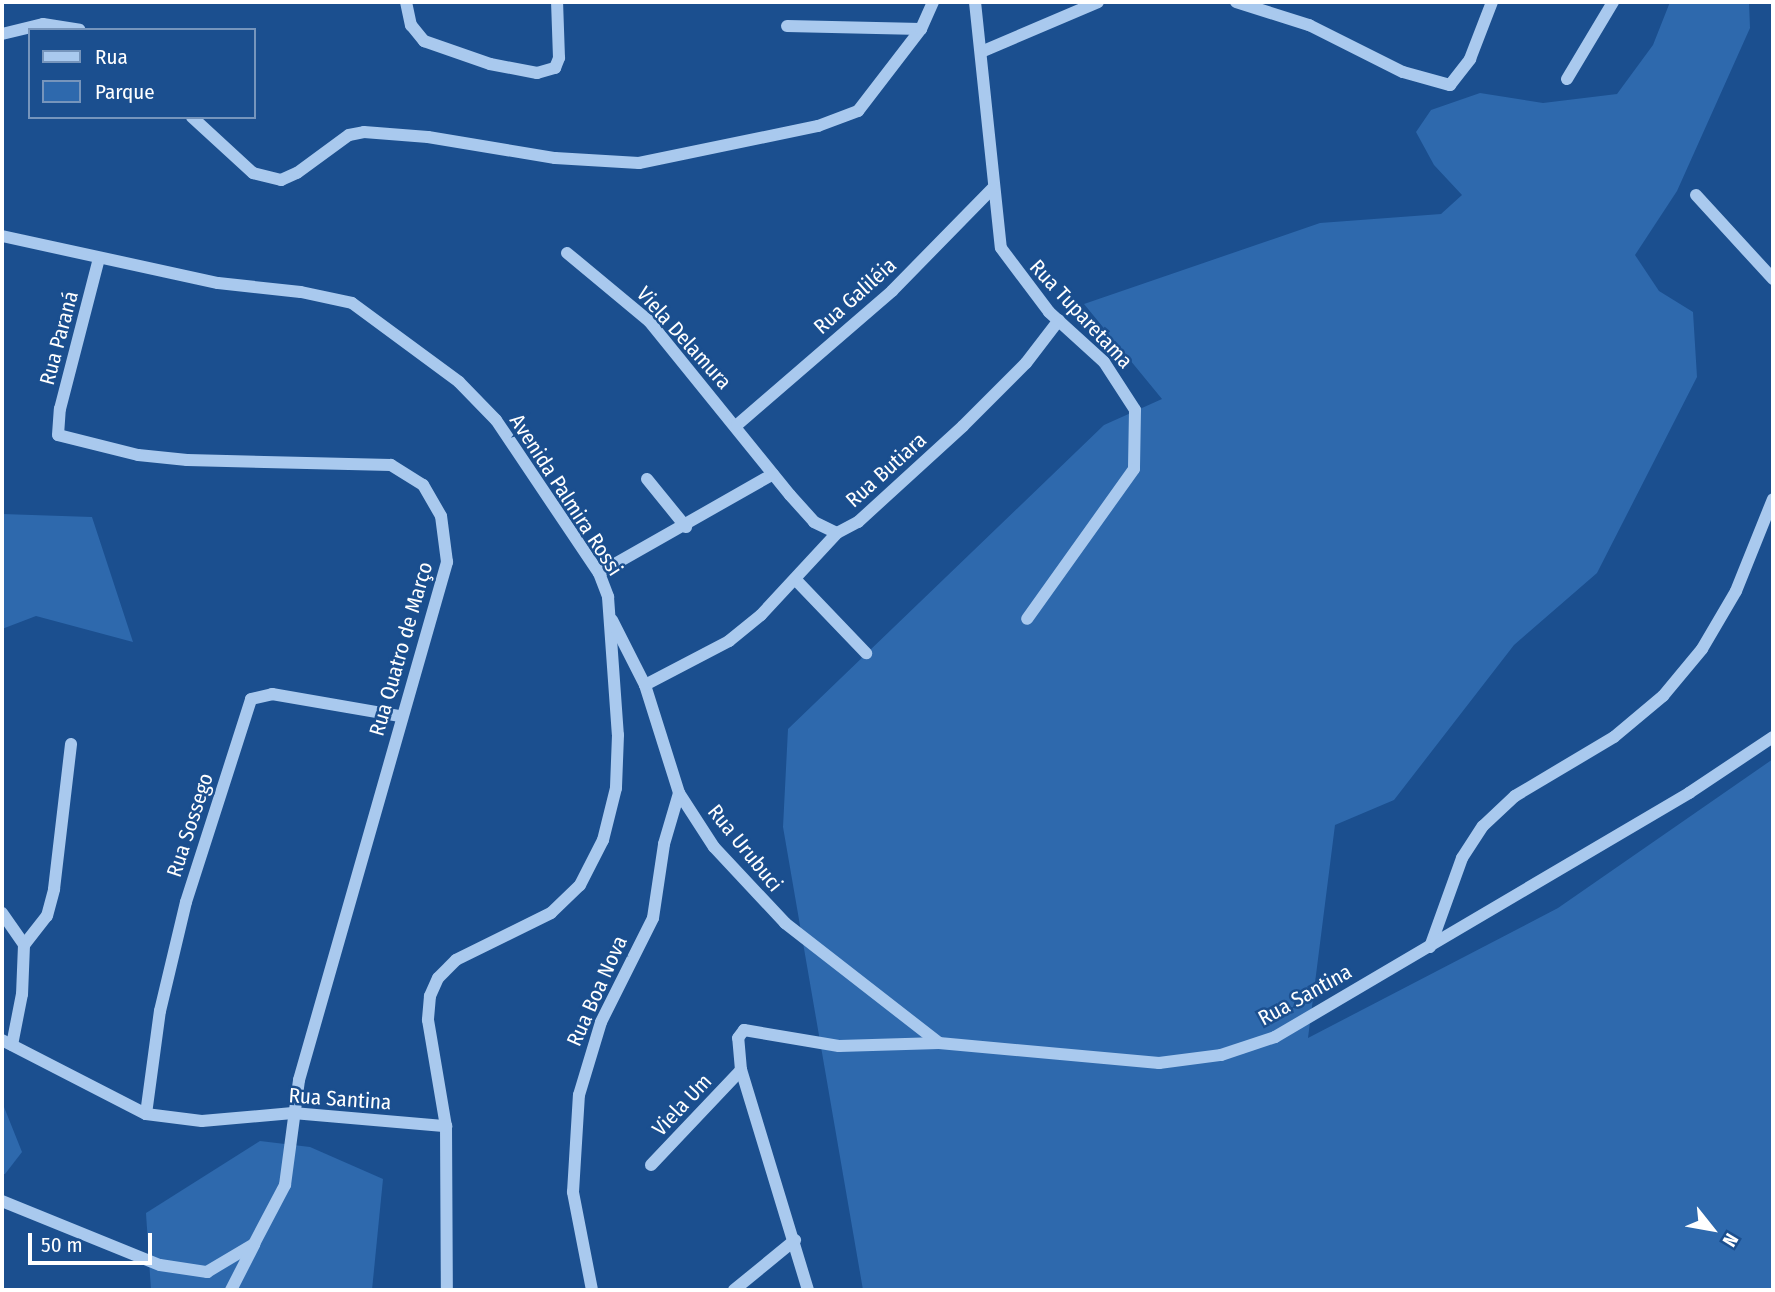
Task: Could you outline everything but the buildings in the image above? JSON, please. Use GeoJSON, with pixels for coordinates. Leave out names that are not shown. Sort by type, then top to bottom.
{"type":"FeatureCollection","features":[{"type":"Feature","properties":{"kind":"street"},"geometry":{"type":"LineString","coordinates":[[407,6],[415,34],[424,41],[490,64],[547,72],[559,58],[556,2]]}},
{"type":"Feature","properties":{"kind":"street"},"geometry":{"type":"LineString","coordinates":[[194,119],[253,173],[274,179],[297,173],[349,135],[364,132],[428,137],[555,158],[639,163],[843,118],[869,99],[921,29],[933,2]]}},
{"type":"Feature","properties":{"kind":"street","name":"Rua Tuparetama"},"geometry":{"type":"LineString","coordinates":[[975,2],[992,188],[1001,248],[1009,265],[1059,320],[1104,362],[1135,410],[1134,469],[1027,619]]}},
{"type":"Feature","properties":{"kind":"street"},"geometry":{"type":"LineString","coordinates":[[981,52],[1098,2]]}},
{"type":"Feature","properties":{"kind":"street"},"geometry":{"type":"LineString","coordinates":[[1236,2],[1309,25],[1403,72],[1450,85],[1470,59],[1492,2]]}},
{"type":"Feature","properties":{"kind":"street"},"geometry":{"type":"LineString","coordinates":[[1567,79],[1613,2]]}},
{"type":"Feature","properties":{"kind":"street"},"geometry":{"type":"LineString","coordinates":[[2,34],[43,24],[68,28]]}},
{"type":"Feature","properties":{"kind":"street"},"geometry":{"type":"LineString","coordinates":[[787,26],[921,29]]}},
{"type":"Feature","properties":{"kind":"street","name":"Rua Galiléia"},"geometry":{"type":"LineString","coordinates":[[737,425],[892,292],[992,188]]}},
{"type":"Feature","properties":{"kind":"street"},"geometry":{"type":"LineString","coordinates":[[1696,195],[1773,279]]}},
{"type":"Feature","properties":{"kind":"street","name":"Avenida Palmira Rossi"},"geometry":{"type":"LineString","coordinates":[[2,236],[218,283],[336,298],[369,313],[458,382],[496,420],[598,573],[609,613],[618,735],[616,788],[603,840],[580,885],[551,913],[456,960],[438,978],[428,1020],[446,1126]]}},
{"type":"Feature","properties":{"kind":"street","name":"Viela Delamura"},"geometry":{"type":"LineString","coordinates":[[567,253],[649,321],[737,425]]}},
{"type":"Feature","properties":{"kind":"street","name":"Rua Paraná"},"geometry":{"type":"LineString","coordinates":[[56,428],[99,258]]}},
{"type":"Feature","properties":{"kind":"street","name":"Rua Butiara"},"geometry":{"type":"LineString","coordinates":[[737,425],[773,474],[814,522],[837,533],[858,522],[963,426],[1026,363],[1059,320]]}},
{"type":"Feature","properties":{"kind":"street","name":"Rua Quatro de Março"},"geometry":{"type":"LineString","coordinates":[[56,428],[64,440],[138,455],[391,465],[423,485],[441,516],[447,562],[400,716],[377,816],[293,1113],[285,1185],[231,1290]]}},
{"type":"Feature","properties":{"kind":"street"},"geometry":{"type":"LineString","coordinates":[[598,573],[686,527],[773,474]]}},
{"type":"Feature","properties":{"kind":"street"},"geometry":{"type":"LineString","coordinates":[[647,479],[686,527]]}},
{"type":"Feature","properties":{"kind":"street"},"geometry":{"type":"LineString","coordinates":[[1430,947],[1462,858],[1483,826],[1515,796],[1614,737],[1663,696],[1702,649],[1736,591],[1773,499]]}},
{"type":"Feature","properties":{"kind":"street"},"geometry":{"type":"LineString","coordinates":[[645,685],[729,641],[795,579],[837,533]]}},
{"type":"Feature","properties":{"kind":"street"},"geometry":{"type":"LineString","coordinates":[[795,579],[866,653]]}},
{"type":"Feature","properties":{"kind":"street","name":"Rua Urubuci"},"geometry":{"type":"LineString","coordinates":[[609,613],[645,685],[678,793],[714,847],[785,923],[939,1043]]}},
{"type":"Feature","properties":{"kind":"street","name":"Rua Sossego"},"geometry":{"type":"LineString","coordinates":[[146,1114],[160,1011],[186,902],[251,699],[272,694],[400,716]]}},
{"type":"Feature","properties":{"kind":"street","name":"Rua Santina"},"geometry":{"type":"LineString","coordinates":[[741,1070],[740,1033],[750,1030],[839,1046],[939,1043],[1159,1063],[1221,1055],[1275,1037],[1689,793],[1773,737]]}},
{"type":"Feature","properties":{"kind":"street"},"geometry":{"type":"LineString","coordinates":[[7,1043],[22,994],[24,945],[47,916],[54,889],[71,744]]}},
{"type":"Feature","properties":{"kind":"street","name":"Rua Boa Nova"},"geometry":{"type":"LineString","coordinates":[[592,1290],[572,1192],[579,1095],[601,1022],[653,918],[664,844],[678,793]]}},
{"type":"Feature","properties":{"kind":"street"},"geometry":{"type":"LineString","coordinates":[[2,914],[24,945]]}},
{"type":"Feature","properties":{"kind":"street","name":"Rua Santina"},"geometry":{"type":"LineString","coordinates":[[7,1043],[146,1114],[202,1121],[293,1113],[446,1126]]}},
{"type":"Feature","properties":{"kind":"street"},"geometry":{"type":"LineString","coordinates":[[741,1070],[795,1240],[808,1290]]}},
{"type":"Feature","properties":{"kind":"street","name":"Viela Um"},"geometry":{"type":"LineString","coordinates":[[651,1165],[741,1070]]}},
{"type":"Feature","properties":{"kind":"street"},"geometry":{"type":"LineString","coordinates":[[446,1126],[447,1290]]}},
{"type":"Feature","properties":{"kind":"street"},"geometry":{"type":"LineString","coordinates":[[2,1201],[160,1265],[208,1272],[254,1244]]}},
{"type":"Feature","properties":{"kind":"street"},"geometry":{"type":"LineString","coordinates":[[734,1290],[795,1240]]}},
{"type":"Feature","properties":{"kind":"green space"},"geometry":{"type":"Polygon","coordinates":[[[1670,2],[1749,2],[1750,28],[1677,191],[1635,255],[1659,291],[1693,312],[1697,377],[1597,573],[1514,645],[1394,800],[1335,825],[1308,1038],[1558,908],[1773,759],[1773,1290],[863,1290],[783,827],[788,729],[1104,425],[1162,399],[1084,304],[1320,223],[1441,214],[1462,195],[1434,165],[1416,132],[1431,110],[1480,93],[1543,103],[1617,94],[1653,45],[1670,2]]]}},
{"type":"Feature","properties":{"kind":"green space"},"geometry":{"type":"Polygon","coordinates":[[[2,514],[92,517],[133,642],[36,616],[2,629],[2,514]]]}},
{"type":"Feature","properties":{"kind":"green space"},"geometry":{"type":"Polygon","coordinates":[[[2,1102],[22,1152],[5,1174],[2,1174],[2,1102]]]}},
{"type":"Feature","properties":{"kind":"green space"},"geometry":{"type":"Polygon","coordinates":[[[260,1141],[310,1147],[383,1179],[372,1290],[151,1290],[146,1213],[260,1141]]]}}]}
